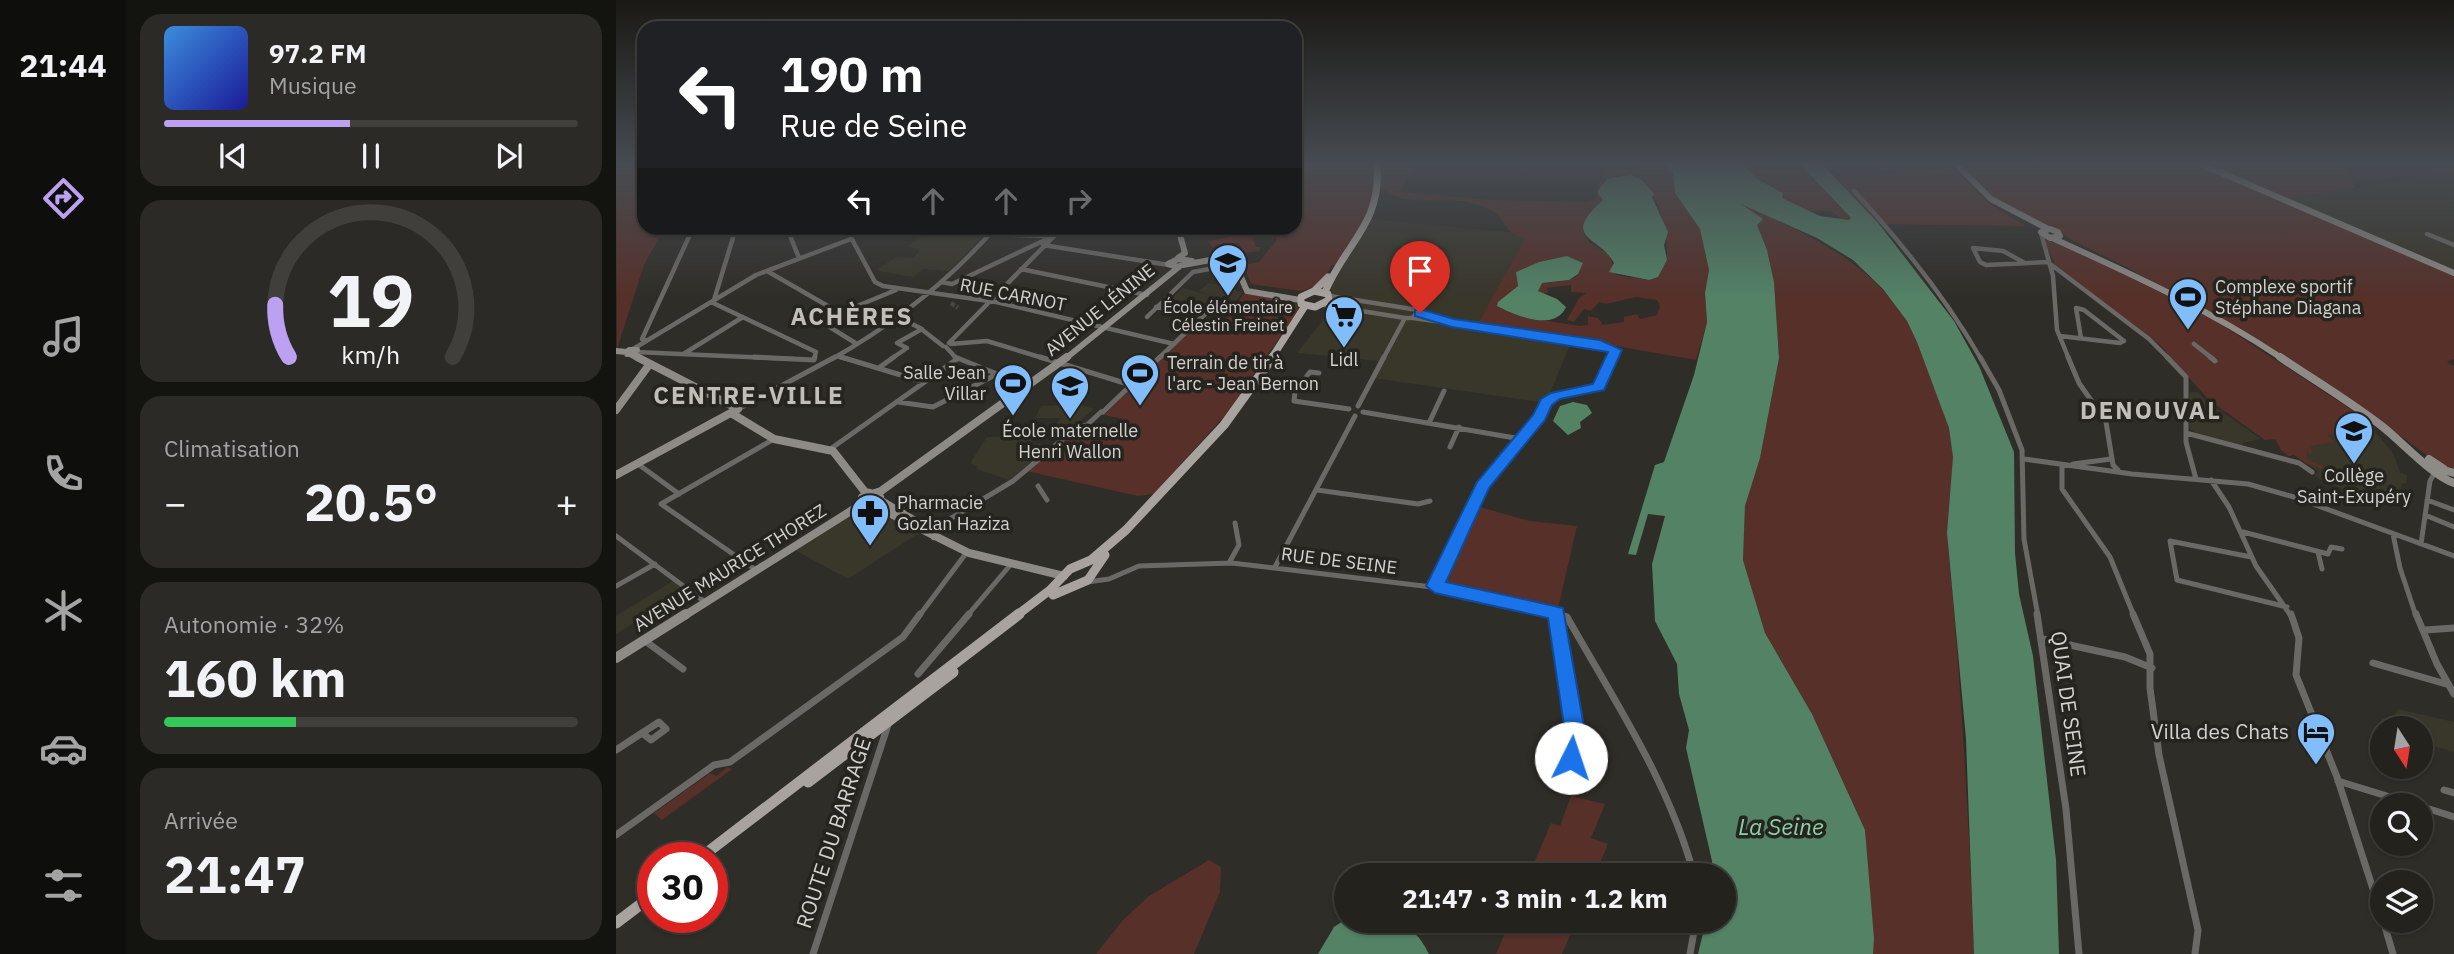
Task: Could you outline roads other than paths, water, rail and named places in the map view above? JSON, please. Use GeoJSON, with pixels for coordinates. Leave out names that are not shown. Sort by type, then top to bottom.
{"type":"FeatureCollection","features":[{"type":"Feature","properties":{"kind":"main road"},"geometry":{"type":"LineString","coordinates":[[721,842],[1066,579],[1084,583],[1180,482],[1293,329],[1315,307],[1324,305],[1328,283],[1365,229],[1373,209]]}},
{"type":"Feature","properties":{"kind":"main road"},"geometry":{"type":"LineString","coordinates":[[1293,329],[1303,300],[1325,282],[1365,229]]}},
{"type":"Feature","properties":{"kind":"main road"},"geometry":{"type":"LineString","coordinates":[[1314,291],[1328,294]]}},
{"type":"Feature","properties":{"kind":"main road"},"geometry":{"type":"LineString","coordinates":[[1303,300],[1315,307]]}},
{"type":"Feature","properties":{"kind":"main road"},"geometry":{"type":"LineString","coordinates":[[727,842],[889,722],[1056,592],[1080,565],[1141,516],[1224,425]]}},
{"type":"Feature","properties":{"kind":"main road"},"geometry":{"type":"LineString","coordinates":[[1080,565],[1092,572]]}},
{"type":"Feature","properties":{"kind":"main road"},"geometry":{"type":"LineString","coordinates":[[616,923],[637,907]]}},
{"type":"Feature","properties":{"kind":"street","name":"QUAI DE SEINE"},"geometry":{"type":"LineString","coordinates":[[1870,209],[1895,236],[1976,347],[1999,390],[2024,459],[2024,540],[2042,639],[2066,809],[2078,954]]}},
{"type":"Feature","properties":{"kind":"street"},"geometry":{"type":"LineString","coordinates":[[2004,209],[2041,233],[2169,289],[2260,341],[2444,469],[2454,473]]}},
{"type":"Feature","properties":{"kind":"street"},"geometry":{"type":"LineString","coordinates":[[2009,209],[2048,229],[2054,237],[2153,283],[2250,337],[2380,425],[2433,476],[2450,483]]}},
{"type":"Feature","properties":{"kind":"street"},"geometry":{"type":"LineString","coordinates":[[2304,209],[2454,273]]}},
{"type":"Feature","properties":{"kind":"street"},"geometry":{"type":"LineString","coordinates":[[2041,233],[2048,229]]}},
{"type":"Feature","properties":{"kind":"street"},"geometry":{"type":"LineString","coordinates":[[2041,233],[2052,275],[2054,316],[2060,336],[2079,383],[2106,422],[2111,459],[2116,470]]}},
{"type":"Feature","properties":{"kind":"street"},"geometry":{"type":"LineString","coordinates":[[2427,234],[2454,245]]}},
{"type":"Feature","properties":{"kind":"street"},"geometry":{"type":"LineString","coordinates":[[646,340],[642,339],[690,235]]}},
{"type":"Feature","properties":{"kind":"street"},"geometry":{"type":"LineString","coordinates":[[713,301],[734,235]]}},
{"type":"Feature","properties":{"kind":"street"},"geometry":{"type":"LineString","coordinates":[[790,235],[799,258]]}},
{"type":"Feature","properties":{"kind":"street"},"geometry":{"type":"LineString","coordinates":[[849,235],[876,283],[896,290]]}},
{"type":"Feature","properties":{"kind":"street"},"geometry":{"type":"LineString","coordinates":[[616,475],[819,366],[899,319],[989,235]]}},
{"type":"Feature","properties":{"kind":"street"},"geometry":{"type":"LineString","coordinates":[[1005,235],[1051,238]]}},
{"type":"Feature","properties":{"kind":"street"},"geometry":{"type":"LineString","coordinates":[[947,345],[1054,235]]}},
{"type":"Feature","properties":{"kind":"street","name":"AVENUE LÉNINE"},"geometry":{"type":"LineString","coordinates":[[870,499],[1060,363],[1147,295],[1185,253],[1182,235]]}},
{"type":"Feature","properties":{"kind":"street"},"geometry":{"type":"LineString","coordinates":[[2042,241],[2054,237]]}},
{"type":"Feature","properties":{"kind":"street"},"geometry":{"type":"LineString","coordinates":[[941,282],[951,284],[1051,238]]}},
{"type":"Feature","properties":{"kind":"street"},"geometry":{"type":"LineString","coordinates":[[631,352],[646,340],[766,271],[851,239]]}},
{"type":"Feature","properties":{"kind":"street"},"geometry":{"type":"LineString","coordinates":[[1044,245],[1177,264],[1230,255],[1235,257],[1249,291],[1303,300]]}},
{"type":"Feature","properties":{"kind":"street"},"geometry":{"type":"LineString","coordinates":[[2023,262],[2003,251],[1973,248],[1980,262],[1986,265],[2049,262],[2158,346],[2187,379],[2183,411],[2192,471],[2196,479]]}},
{"type":"Feature","properties":{"kind":"street"},"geometry":{"type":"LineString","coordinates":[[1147,317],[1193,272],[1237,264]]}},
{"type":"Feature","properties":{"kind":"street"},"geometry":{"type":"LineString","coordinates":[[1021,269],[1147,295]]}},
{"type":"Feature","properties":{"kind":"street"},"geometry":{"type":"LineString","coordinates":[[766,271],[840,313]]}},
{"type":"Feature","properties":{"kind":"street"},"geometry":{"type":"LineString","coordinates":[[2052,275],[2065,275]]}},
{"type":"Feature","properties":{"kind":"street"},"geometry":{"type":"LineString","coordinates":[[857,344],[828,324],[840,313],[896,290]]}},
{"type":"Feature","properties":{"kind":"street","name":"RUE CARNOT"},"geometry":{"type":"LineString","coordinates":[[896,290],[991,302],[1174,344]]}},
{"type":"Feature","properties":{"kind":"street"},"geometry":{"type":"LineString","coordinates":[[1328,294],[1417,308],[1417,312],[1452,323]]}},
{"type":"Feature","properties":{"kind":"street"},"geometry":{"type":"LineString","coordinates":[[713,301],[816,352],[813,363],[819,366]]}},
{"type":"Feature","properties":{"kind":"street"},"geometry":{"type":"LineString","coordinates":[[1324,305],[1600,344],[1611,362],[1599,387],[1550,399],[1540,417],[1482,486],[1435,586]]}},
{"type":"Feature","properties":{"kind":"street"},"geometry":{"type":"LineString","coordinates":[[933,535],[1013,481],[1076,428],[1087,425],[1205,312],[1156,307]]}},
{"type":"Feature","properties":{"kind":"street"},"geometry":{"type":"LineString","coordinates":[[1397,315],[1402,307]]}},
{"type":"Feature","properties":{"kind":"street"},"geometry":{"type":"LineString","coordinates":[[2060,336],[2120,343],[2124,341],[2078,308],[2074,310],[2081,338]]}},
{"type":"Feature","properties":{"kind":"street"},"geometry":{"type":"LineString","coordinates":[[1413,318],[1417,312]]}},
{"type":"Feature","properties":{"kind":"street"},"geometry":{"type":"LineString","coordinates":[[880,313],[922,328],[947,345],[957,359],[997,374],[933,407],[898,402]]}},
{"type":"Feature","properties":{"kind":"street"},"geometry":{"type":"LineString","coordinates":[[685,353],[743,317]]}},
{"type":"Feature","properties":{"kind":"street"},"geometry":{"type":"LineString","coordinates":[[1319,373],[1310,372],[1296,392],[1294,401],[1349,409],[1358,406],[1405,318]]}},
{"type":"Feature","properties":{"kind":"street"},"geometry":{"type":"LineString","coordinates":[[880,367],[907,348],[897,343],[922,328]]}},
{"type":"Feature","properties":{"kind":"street"},"geometry":{"type":"LineString","coordinates":[[947,345],[987,341],[1131,385]]}},
{"type":"Feature","properties":{"kind":"street"},"geometry":{"type":"LineString","coordinates":[[2194,344],[2215,361]]}},
{"type":"Feature","properties":{"kind":"street"},"geometry":{"type":"LineString","coordinates":[[616,351],[814,360]]}},
{"type":"Feature","properties":{"kind":"street"},"geometry":{"type":"LineString","coordinates":[[631,352],[649,365],[734,411],[774,439],[828,450],[840,456],[870,499],[933,535],[967,552],[1053,570],[1066,579]]}},
{"type":"Feature","properties":{"kind":"street"},"geometry":{"type":"LineString","coordinates":[[837,356],[924,382]]}},
{"type":"Feature","properties":{"kind":"street"},"geometry":{"type":"LineString","coordinates":[[828,450],[957,359]]}},
{"type":"Feature","properties":{"kind":"street"},"geometry":{"type":"LineString","coordinates":[[616,410],[649,365]]}},
{"type":"Feature","properties":{"kind":"street"},"geometry":{"type":"LineString","coordinates":[[1429,422],[1444,391]]}},
{"type":"Feature","properties":{"kind":"street"},"geometry":{"type":"LineString","coordinates":[[1358,406],[1363,408],[1363,412]]}},
{"type":"Feature","properties":{"kind":"street"},"geometry":{"type":"LineString","coordinates":[[1349,409],[1349,414],[1363,412],[1521,439]]}},
{"type":"Feature","properties":{"kind":"street"},"geometry":{"type":"LineString","coordinates":[[1275,567],[1355,415]]}},
{"type":"Feature","properties":{"kind":"street"},"geometry":{"type":"LineString","coordinates":[[1450,447],[1459,427]]}},
{"type":"Feature","properties":{"kind":"street"},"geometry":{"type":"LineString","coordinates":[[2186,433],[2299,463],[2312,472]]}},
{"type":"Feature","properties":{"kind":"street"},"geometry":{"type":"LineString","coordinates":[[755,570],[661,504],[774,439]]}},
{"type":"Feature","properties":{"kind":"street"},"geometry":{"type":"LineString","coordinates":[[2024,459],[2064,466],[2211,480],[2276,491],[2454,556]]}},
{"type":"Feature","properties":{"kind":"street"},"geometry":{"type":"LineString","coordinates":[[2064,466],[2111,459]]}},
{"type":"Feature","properties":{"kind":"street"},"geometry":{"type":"LineString","coordinates":[[638,464],[679,494]]}},
{"type":"Feature","properties":{"kind":"street"},"geometry":{"type":"LineString","coordinates":[[2064,466],[2062,489],[2110,557],[2150,654],[2150,688],[2159,755],[2195,907],[2198,930],[2195,954]]}},
{"type":"Feature","properties":{"kind":"street"},"geometry":{"type":"LineString","coordinates":[[2421,544],[2433,476],[2444,469]]}},
{"type":"Feature","properties":{"kind":"street"},"geometry":{"type":"LineString","coordinates":[[2211,480],[2228,501],[2251,557],[2287,607],[2299,636],[2295,658],[2296,675],[2338,780],[2370,881]]}},
{"type":"Feature","properties":{"kind":"street"},"geometry":{"type":"LineString","coordinates":[[1038,486],[1047,500]]}},
{"type":"Feature","properties":{"kind":"street"},"geometry":{"type":"LineString","coordinates":[[1317,490],[1418,504],[1430,501]]}},
{"type":"Feature","properties":{"kind":"street","name":"AVENUE MAURICE THOREZ"},"geometry":{"type":"LineString","coordinates":[[616,658],[870,499]]}},
{"type":"Feature","properties":{"kind":"street"},"geometry":{"type":"LineString","coordinates":[[2427,500],[2454,510]]}},
{"type":"Feature","properties":{"kind":"street"},"geometry":{"type":"LineString","coordinates":[[2425,515],[2454,527]]}},
{"type":"Feature","properties":{"kind":"street"},"geometry":{"type":"LineString","coordinates":[[1229,563],[1239,545],[1236,523]]}},
{"type":"Feature","properties":{"kind":"street"},"geometry":{"type":"LineString","coordinates":[[2243,532],[2328,554],[2331,547],[2342,549]]}},
{"type":"Feature","properties":{"kind":"street"},"geometry":{"type":"LineString","coordinates":[[2393,534],[2406,583],[2446,684],[2454,694]]}},
{"type":"Feature","properties":{"kind":"street"},"geometry":{"type":"LineString","coordinates":[[616,536],[705,602]]}},
{"type":"Feature","properties":{"kind":"street"},"geometry":{"type":"LineString","coordinates":[[2251,557],[2170,541],[2177,580],[2287,607]]}},
{"type":"Feature","properties":{"kind":"street"},"geometry":{"type":"LineString","coordinates":[[616,835],[714,765],[730,762],[903,637],[967,552]]}},
{"type":"Feature","properties":{"kind":"street"},"geometry":{"type":"LineString","coordinates":[[2318,552],[2322,569]]}},
{"type":"Feature","properties":{"kind":"street","name":"RUE DE SEINE"},"geometry":{"type":"LineString","coordinates":[[1084,583],[1117,575],[1139,566],[1229,563],[1435,586],[1557,613]]}},
{"type":"Feature","properties":{"kind":"street"},"geometry":{"type":"LineString","coordinates":[[616,586],[654,564]]}},
{"type":"Feature","properties":{"kind":"street"},"geometry":{"type":"LineString","coordinates":[[918,674],[1016,564],[1080,565]]}},
{"type":"Feature","properties":{"kind":"street","name":"RUE DE SEINE"},"geometry":{"type":"LineString","coordinates":[[1092,572],[1117,575]]}},
{"type":"Feature","properties":{"kind":"street"},"geometry":{"type":"LineString","coordinates":[[1557,613],[1567,617],[1647,757],[1684,838],[1691,863]]}},
{"type":"Feature","properties":{"kind":"street"},"geometry":{"type":"LineString","coordinates":[[1557,613],[1575,732],[1564,778]]}},
{"type":"Feature","properties":{"kind":"street"},"geometry":{"type":"LineString","coordinates":[[2425,630],[2454,628]]}},
{"type":"Feature","properties":{"kind":"street"},"geometry":{"type":"LineString","coordinates":[[2042,639],[2125,657],[2152,668]]}},
{"type":"Feature","properties":{"kind":"street"},"geometry":{"type":"LineString","coordinates":[[644,640],[684,669]]}},
{"type":"Feature","properties":{"kind":"street"},"geometry":{"type":"LineString","coordinates":[[2373,663],[2446,684]]}},
{"type":"Feature","properties":{"kind":"street","name":"ROUTE DU BARRAGE"},"geometry":{"type":"LineString","coordinates":[[813,954],[889,722],[898,706]]}},
{"type":"Feature","properties":{"kind":"street"},"geometry":{"type":"LineString","coordinates":[[616,750],[642,733]]}},
{"type":"Feature","properties":{"kind":"street"},"geometry":{"type":"LineString","coordinates":[[2338,780],[2378,793]]}},
{"type":"Feature","properties":{"kind":"street"},"geometry":{"type":"LineString","coordinates":[[2444,789],[2454,793]]}},
{"type":"Feature","properties":{"kind":"street"},"geometry":{"type":"LineString","coordinates":[[2433,811],[2454,817]]}},
{"type":"Feature","properties":{"kind":"street"},"geometry":{"type":"LineString","coordinates":[[1690,954],[1694,933]]}},
{"type":"Feature","properties":{"kind":"street"},"geometry":{"type":"LineString","coordinates":[[2386,933],[2393,954]]}},
{"type":"Feature","properties":{"kind":"water"},"geometry":{"type":"Polygon","coordinates":[[[1594,209],[1657,209],[1668,232],[1664,245],[1667,260],[1658,277],[1649,280],[1609,272],[1614,263],[1583,230],[1584,222],[1594,209]]]}},
{"type":"Feature","properties":{"kind":"water","name":"La Seine"},"geometry":{"type":"Polygon","coordinates":[[[1686,209],[1748,209],[1763,219],[1757,225],[1767,250],[1774,282],[1779,358],[1760,458],[1745,506],[1743,560],[1765,633],[1812,714],[1865,830],[1873,954],[1698,954],[1703,933],[1736,933],[1736,863],[1712,863],[1686,748],[1689,730],[1679,694],[1677,664],[1655,621],[1652,564],[1665,516],[1648,514],[1636,555],[1628,554],[1655,465],[1664,462],[1694,375],[1707,322],[1705,293],[1709,270],[1700,229],[1686,209]]]}},
{"type":"Feature","properties":{"kind":"water","name":"La Seine"},"geometry":{"type":"Polygon","coordinates":[[[1751,209],[1804,209],[1820,216],[1849,220],[1851,218],[1842,209],[1864,209],[1954,321],[1979,366],[2014,452],[2015,553],[2019,594],[2033,656],[2056,860],[2059,954],[1974,954],[1966,739],[1947,533],[1953,457],[1949,428],[1907,321],[1883,289],[1853,260],[1817,238],[1751,209]]]}},
{"type":"Feature","properties":{"kind":"water"},"geometry":{"type":"Polygon","coordinates":[[[1567,256],[1583,263],[1578,274],[1569,280],[1542,283],[1538,291],[1557,299],[1566,307],[1561,315],[1553,319],[1534,320],[1497,306],[1498,302],[1518,286],[1516,272],[1539,262],[1567,256]]]}},
{"type":"Feature","properties":{"kind":"water"},"geometry":{"type":"Polygon","coordinates":[[[1573,402],[1587,405],[1592,413],[1580,422],[1581,428],[1568,435],[1553,421],[1560,406],[1573,402]]]}},
{"type":"Feature","properties":{"kind":"water"},"geometry":{"type":"Polygon","coordinates":[[[1334,927],[1334,933],[1414,933],[1429,954],[1318,954],[1334,927]]]}},
{"type":"Feature","properties":{"kind":"tunnel"},"geometry":{"type":"LineString","coordinates":[[951,303],[958,308]]}},
{"type":"Feature","properties":{"kind":"place","name":"École élémentaire Célestin Freinet"},"geometry":{"type":"Point","coordinates":[1228,297]}},
{"type":"Feature","properties":{"kind":"place","name":"Complexe sportif Stéphane Diagana"},"geometry":{"type":"Point","coordinates":[2188,331]}},
{"type":"Feature","properties":{"kind":"place","name":"Lidl"},"geometry":{"type":"Point","coordinates":[1344,349]}},
{"type":"Feature","properties":{"kind":"place","name":"Terrain de tir à l'arc - Jean Bernon"},"geometry":{"type":"Point","coordinates":[1140,407]}},
{"type":"Feature","properties":{"kind":"place","name":"Salle Jean Villar"},"geometry":{"type":"Point","coordinates":[1013,417]}},
{"type":"Feature","properties":{"kind":"place","name":"École maternelle Henri Wallon"},"geometry":{"type":"Point","coordinates":[1070,420]}},
{"type":"Feature","properties":{"kind":"place","name":"Collège Saint-Exupéry"},"geometry":{"type":"Point","coordinates":[2354,465]}},
{"type":"Feature","properties":{"kind":"place","name":"Pharmacie Gozlan Haziza"},"geometry":{"type":"Point","coordinates":[870,547]}},
{"type":"Feature","properties":{"kind":"place","name":"Villa des Chats"},"geometry":{"type":"Point","coordinates":[2316,766]}},
{"type":"Feature","properties":{"kind":"district","name":"ACHÈRES"},"geometry":{"type":"Point","coordinates":[852,317]}},
{"type":"Feature","properties":{"kind":"district","name":"CENTRE-VILLE"},"geometry":{"type":"Point","coordinates":[749,396]}},
{"type":"Feature","properties":{"kind":"district","name":"DENOUVAL"},"geometry":{"type":"Point","coordinates":[2151,411]}}]}
